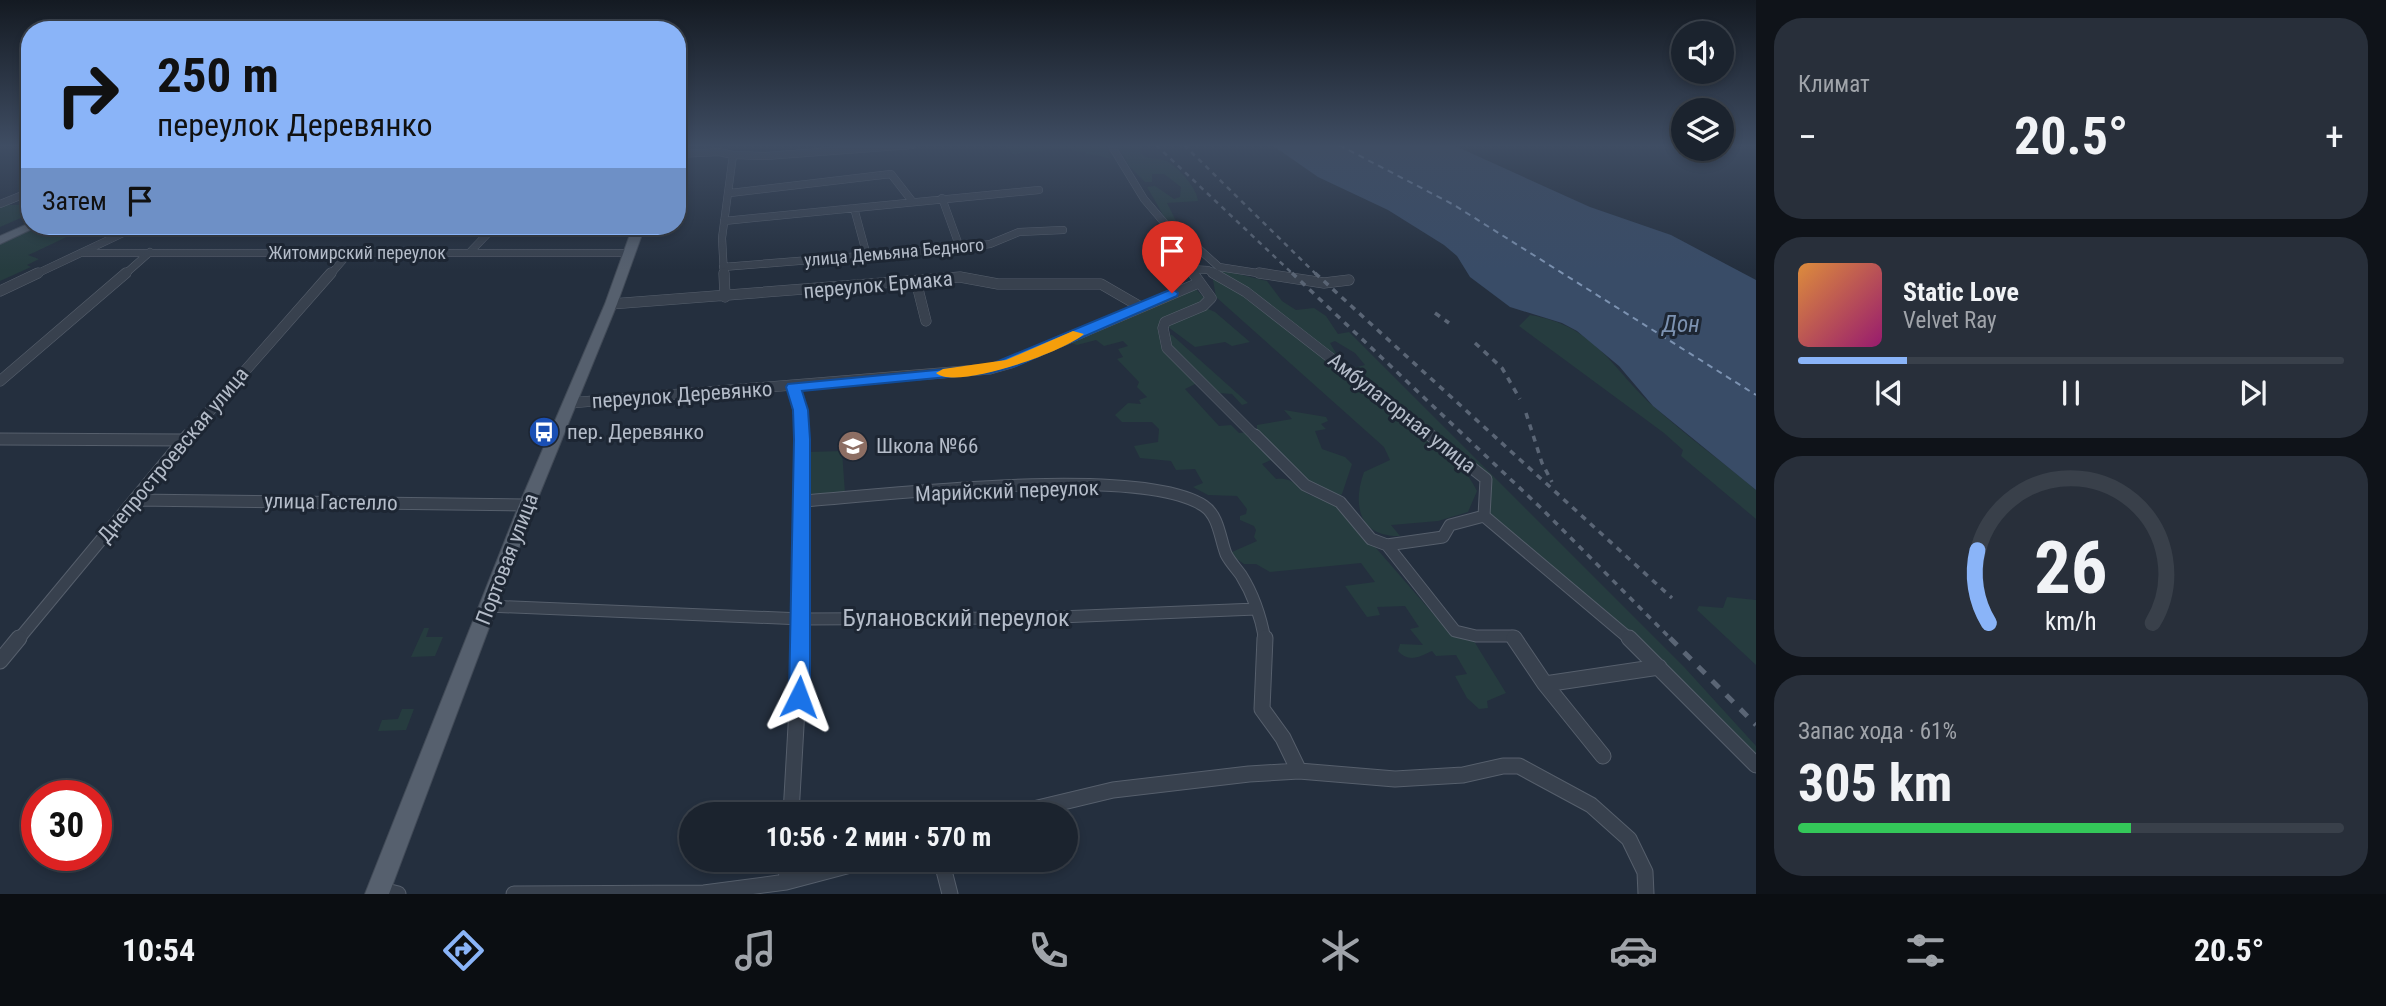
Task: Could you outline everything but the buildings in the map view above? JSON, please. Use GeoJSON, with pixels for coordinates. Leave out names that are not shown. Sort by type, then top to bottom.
{"type":"FeatureCollection","features":[{"type":"Feature","properties":{"kind":"main road"},"geometry":{"type":"LineString","coordinates":[[0,233],[21,224]]}},
{"type":"Feature","properties":{"kind":"main road"},"geometry":{"type":"LineString","coordinates":[[0,240],[21,230]]}},
{"type":"Feature","properties":{"kind":"main road","name":"Портовая улица"},"geometry":{"type":"LineString","coordinates":[[384,892],[488,606],[611,304],[636,235]]}},
{"type":"Feature","properties":{"kind":"street"},"geometry":{"type":"LineString","coordinates":[[725,297],[724,221],[730,187]]}},
{"type":"Feature","properties":{"kind":"street"},"geometry":{"type":"LineString","coordinates":[[730,193],[783,187]]}},
{"type":"Feature","properties":{"kind":"street"},"geometry":{"type":"LineString","coordinates":[[901,187],[912,201]]}},
{"type":"Feature","properties":{"kind":"street"},"geometry":{"type":"LineString","coordinates":[[1136,187],[1174,233],[1190,241],[1208,261],[1219,267],[1324,283],[1349,280]]}},
{"type":"Feature","properties":{"kind":"street"},"geometry":{"type":"LineString","coordinates":[[724,221],[1039,190]]}},
{"type":"Feature","properties":{"kind":"street"},"geometry":{"type":"LineString","coordinates":[[0,204],[21,196]]}},
{"type":"Feature","properties":{"kind":"street"},"geometry":{"type":"LineString","coordinates":[[942,198],[960,248]]}},
{"type":"Feature","properties":{"kind":"street"},"geometry":{"type":"LineString","coordinates":[[854,208],[867,256]]}},
{"type":"Feature","properties":{"kind":"street","name":"улица Демьяна Бедного"},"geometry":{"type":"LineString","coordinates":[[723,267],[960,248],[990,244],[1019,232],[1063,230]]}},
{"type":"Feature","properties":{"kind":"street"},"geometry":{"type":"LineString","coordinates":[[1174,233],[1173,244],[1211,299],[1203,306],[1165,322],[1163,328],[1167,348],[1305,485],[1340,502],[1371,539],[1387,545],[1443,537],[1450,525],[1484,516],[1554,572],[1659,667],[1756,765]]}},
{"type":"Feature","properties":{"kind":"street"},"geometry":{"type":"LineString","coordinates":[[0,291],[120,235]]}},
{"type":"Feature","properties":{"kind":"street"},"geometry":{"type":"LineString","coordinates":[[471,251],[486,235]]}},
{"type":"Feature","properties":{"kind":"street"},"geometry":{"type":"LineString","coordinates":[[0,381],[150,252]]}},
{"type":"Feature","properties":{"kind":"street","name":"Житомирский переулок"},"geometry":{"type":"LineString","coordinates":[[84,253],[630,253]]}},
{"type":"Feature","properties":{"kind":"street","name":"Днепростроевская улица"},"geometry":{"type":"LineString","coordinates":[[0,661],[184,440],[349,253]]}},
{"type":"Feature","properties":{"kind":"street","name":"Амбулаторная улица"},"geometry":{"type":"LineString","coordinates":[[1189,269],[1208,270],[1246,292],[1477,471],[1486,479],[1484,516]]}},
{"type":"Feature","properties":{"kind":"street","name":"переулок Ермака"},"geometry":{"type":"LineString","coordinates":[[611,304],[960,277],[998,284],[1101,284],[1139,306]]}},
{"type":"Feature","properties":{"kind":"street"},"geometry":{"type":"LineString","coordinates":[[916,281],[926,321]]}},
{"type":"Feature","properties":{"kind":"street","name":"переулок Деревянко"},"geometry":{"type":"LineString","coordinates":[[569,404],[990,369],[1011,363],[1197,282]]}},
{"type":"Feature","properties":{"kind":"street"},"geometry":{"type":"LineString","coordinates":[[792,802],[802,619],[803,501],[800,410],[794,387]]}},
{"type":"Feature","properties":{"kind":"street"},"geometry":{"type":"LineString","coordinates":[[0,439],[184,440]]}},
{"type":"Feature","properties":{"kind":"street","name":"Марийский переулок"},"geometry":{"type":"LineString","coordinates":[[803,501],[1089,485],[1156,489],[1191,498],[1207,508],[1219,529],[1230,563],[1241,573],[1256,610]]}},
{"type":"Feature","properties":{"kind":"street","name":"улица Гастелло"},"geometry":{"type":"LineString","coordinates":[[135,500],[527,505]]}},
{"type":"Feature","properties":{"kind":"street"},"geometry":{"type":"LineString","coordinates":[[1387,545],[1391,554],[1455,631],[1476,636],[1512,636],[1545,684],[1603,756]]}},
{"type":"Feature","properties":{"kind":"street","name":"Булановский переулок"},"geometry":{"type":"LineString","coordinates":[[488,606],[802,619],[1035,618],[1256,610]]}},
{"type":"Feature","properties":{"kind":"street"},"geometry":{"type":"LineString","coordinates":[[1256,610],[1266,647],[1261,674],[1261,703],[1266,721],[1281,734],[1299,771]]}},
{"type":"Feature","properties":{"kind":"street"},"geometry":{"type":"LineString","coordinates":[[1545,684],[1659,667]]}},
{"type":"Feature","properties":{"kind":"street"},"geometry":{"type":"LineString","coordinates":[[1063,802],[1113,790],[1194,779],[1299,771],[1395,779],[1463,775],[1503,766],[1519,766],[1591,806],[1629,839],[1645,872],[1646,894]]}},
{"type":"Feature","properties":{"kind":"street"},"geometry":{"type":"LineString","coordinates":[[786,882],[787,872]]}},
{"type":"Feature","properties":{"kind":"street"},"geometry":{"type":"LineString","coordinates":[[514,894],[704,893],[786,882],[824,872]]}},
{"type":"Feature","properties":{"kind":"street"},"geometry":{"type":"LineString","coordinates":[[944,872],[950,894]]}},
{"type":"Feature","properties":{"kind":"green space"},"geometry":{"type":"Polygon","coordinates":[[[1147,187],[1156,187],[1174,199],[1180,197],[1181,187],[1192,187],[1198,201],[1167,203],[1178,225],[1166,220],[1147,187]]]}},
{"type":"Feature","properties":{"kind":"green space"},"geometry":{"type":"Polygon","coordinates":[[[21,204],[21,218],[0,227],[0,205],[21,204]]]}},
{"type":"Feature","properties":{"kind":"green space"},"geometry":{"type":"Polygon","coordinates":[[[21,234],[72,235],[28,255],[39,259],[27,265],[31,267],[0,281],[0,244],[21,234]]]}},
{"type":"Feature","properties":{"kind":"green space"},"geometry":{"type":"Polygon","coordinates":[[[1221,270],[1267,281],[1282,301],[1296,310],[1314,308],[1326,316],[1338,334],[1349,332],[1685,668],[1756,746],[1756,765],[1628,637],[1484,516],[1486,479],[1408,418],[1407,409],[1392,405],[1349,369],[1365,365],[1355,353],[1335,341],[1330,343],[1349,372],[1364,389],[1389,413],[1450,456],[1477,491],[1468,512],[1438,521],[1391,525],[1400,536],[1386,535],[1367,525],[1359,507],[1360,484],[1364,472],[1390,460],[1384,447],[1216,297],[1213,280],[1221,270]]]}},
{"type":"Feature","properties":{"kind":"green space"},"geometry":{"type":"Polygon","coordinates":[[[1195,288],[1206,300],[1167,317],[1161,335],[1199,382],[1185,389],[1219,426],[1231,425],[1239,433],[1249,432],[1275,458],[1262,464],[1276,479],[1291,481],[1310,495],[1337,503],[1449,632],[1472,638],[1506,693],[1487,701],[1488,708],[1479,709],[1467,698],[1455,676],[1467,674],[1456,655],[1436,656],[1432,651],[1410,658],[1398,651],[1400,644],[1423,645],[1410,629],[1419,627],[1405,606],[1377,607],[1380,615],[1367,617],[1345,586],[1375,582],[1361,563],[1270,572],[1256,564],[1244,564],[1231,555],[1232,552],[1257,541],[1254,537],[1256,530],[1254,526],[1240,520],[1240,516],[1246,514],[1247,509],[1237,496],[1208,495],[1193,487],[1203,483],[1195,469],[1176,470],[1171,461],[1140,458],[1134,446],[1158,442],[1159,429],[1152,422],[1122,422],[1115,415],[1128,403],[1141,404],[1139,400],[1147,397],[1137,387],[1139,382],[1117,359],[1123,357],[1118,349],[1128,346],[1123,341],[1104,346],[1096,340],[1077,345],[1068,342],[1195,288]]]}},
{"type":"Feature","properties":{"kind":"green space"},"geometry":{"type":"Polygon","coordinates":[[[1206,308],[1215,312],[1250,342],[1232,346],[1225,342],[1195,347],[1168,327],[1169,322],[1206,308]]]}},
{"type":"Feature","properties":{"kind":"green space"},"geometry":{"type":"Polygon","coordinates":[[[1530,315],[1552,320],[1586,338],[1652,405],[1756,490],[1756,519],[1681,456],[1683,450],[1664,433],[1519,326],[1530,315]]]}},
{"type":"Feature","properties":{"kind":"green space"},"geometry":{"type":"Polygon","coordinates":[[[1168,334],[1248,403],[1242,405],[1232,394],[1218,393],[1171,348],[1168,334]]]}},
{"type":"Feature","properties":{"kind":"green space"},"geometry":{"type":"Polygon","coordinates":[[[1284,410],[1326,417],[1328,421],[1321,424],[1326,429],[1315,431],[1322,449],[1345,457],[1352,464],[1342,494],[1337,497],[1317,490],[1257,431],[1257,425],[1292,419],[1284,410]]]}},
{"type":"Feature","properties":{"kind":"green space"},"geometry":{"type":"Polygon","coordinates":[[[842,451],[845,493],[810,495],[808,452],[842,451]]]}},
{"type":"Feature","properties":{"kind":"green space"},"geometry":{"type":"Polygon","coordinates":[[[1727,597],[1756,600],[1756,665],[1697,610],[1699,606],[1723,608],[1727,597]]]}},
{"type":"Feature","properties":{"kind":"green space"},"geometry":{"type":"Polygon","coordinates":[[[424,628],[429,628],[426,637],[443,637],[435,656],[411,657],[424,628]]]}},
{"type":"Feature","properties":{"kind":"green space"},"geometry":{"type":"Polygon","coordinates":[[[402,709],[414,709],[406,730],[378,731],[382,720],[398,719],[402,709]]]}},
{"type":"Feature","properties":{"kind":"water","name":"Дон"},"geometry":{"type":"Polygon","coordinates":[[[1339,187],[1545,187],[1590,207],[1671,235],[1756,280],[1756,490],[1653,406],[1619,366],[1577,331],[1562,323],[1510,307],[1470,277],[1457,256],[1444,245],[1388,210],[1339,187]]]}},
{"type":"Feature","properties":{"kind":"ferry route"},"geometry":{"type":"LineString","coordinates":[[1419,187],[1454,205],[1756,395]]}},
{"type":"Feature","properties":{"kind":"railway"},"geometry":{"type":"LineString","coordinates":[[1200,187],[1294,275]]}},
{"type":"Feature","properties":{"kind":"railway"},"geometry":{"type":"LineString","coordinates":[[1227,187],[1317,275]]}},
{"type":"Feature","properties":{"kind":"railway"},"geometry":{"type":"LineString","coordinates":[[1292,273],[1541,508],[1672,640]]}},
{"type":"Feature","properties":{"kind":"railway"},"geometry":{"type":"LineString","coordinates":[[1315,273],[1672,598]]}},
{"type":"Feature","properties":{"kind":"railway"},"geometry":{"type":"LineString","coordinates":[[1435,313],[1449,323]]}},
{"type":"Feature","properties":{"kind":"railway"},"geometry":{"type":"LineString","coordinates":[[1475,343],[1502,368],[1520,399]]}},
{"type":"Feature","properties":{"kind":"railway"},"geometry":{"type":"LineString","coordinates":[[1526,413],[1542,463],[1552,482]]}},
{"type":"Feature","properties":{"kind":"railway"},"geometry":{"type":"LineString","coordinates":[[1670,638],[1756,725]]}},
{"type":"Feature","properties":{"kind":"slow traffic"},"geometry":{"type":"LineString","coordinates":[[943,373],[990,369],[1011,363],[1077,334]]}},
{"type":"Feature","properties":{"kind":"place","name":"пер. Деревянко"},"geometry":{"type":"Point","coordinates":[544,432]}},
{"type":"Feature","properties":{"kind":"place","name":"Школа №66"},"geometry":{"type":"Point","coordinates":[853,446]}},
{"type":"Feature","properties":{"kind":"route"},"geometry":{"type":"LineString","coordinates":[[799,697],[803,501],[800,410],[794,387],[990,369],[1011,363],[1172,293]]}}]}
